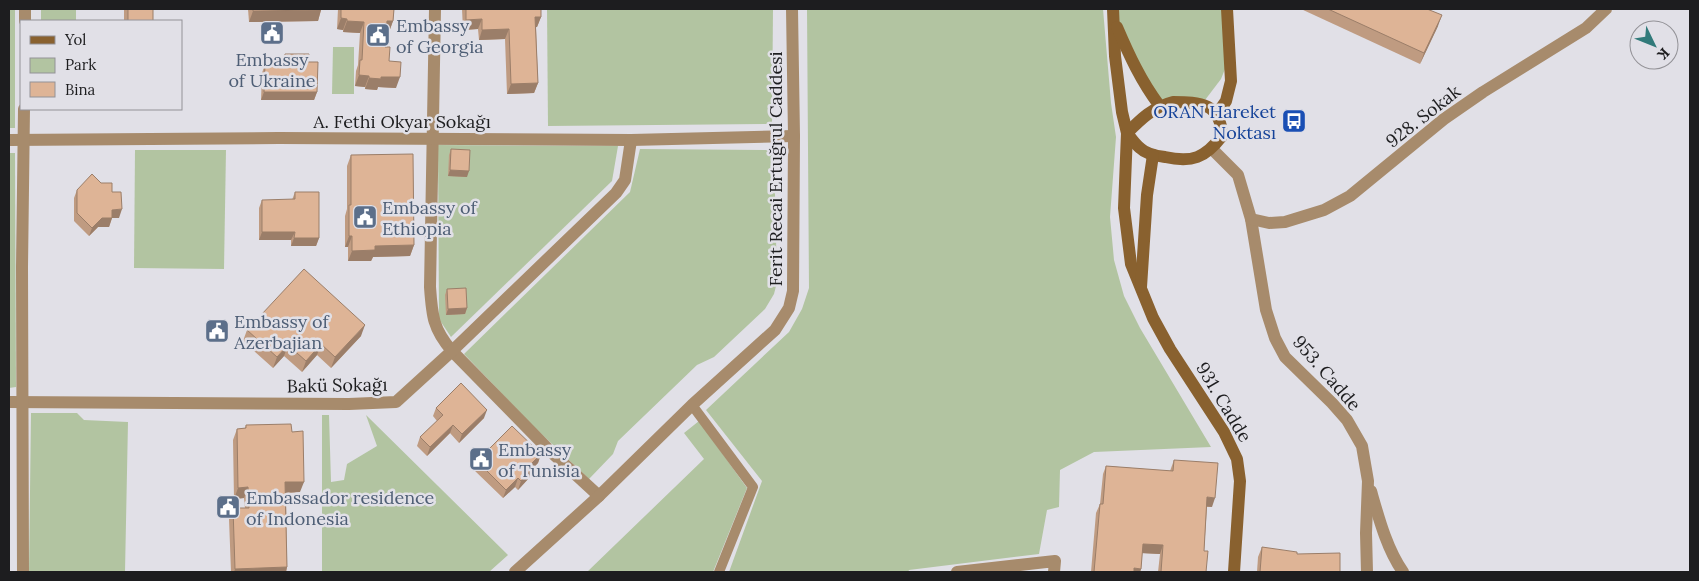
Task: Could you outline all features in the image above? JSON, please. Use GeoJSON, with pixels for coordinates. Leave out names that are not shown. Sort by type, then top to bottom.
{"type":"FeatureCollection","features":[{"type":"Feature","properties":{"kind":"main road"},"geometry":{"type":"LineString","coordinates":[[1216,114],[1226,101],[1231,82],[1227,9]]}},
{"type":"Feature","properties":{"kind":"main road"},"geometry":{"type":"LineString","coordinates":[[1113,13],[1134,66],[1147,90],[1159,105]]}},
{"type":"Feature","properties":{"kind":"main road","name":"931. Cadde"},"geometry":{"type":"LineString","coordinates":[[1113,13],[1122,112],[1127,133],[1124,208],[1130,264],[1153,318],[1170,349],[1220,425],[1237,459],[1240,481],[1234,572]]}},
{"type":"Feature","properties":{"kind":"main road"},"geometry":{"type":"LineString","coordinates":[[1173,102],[1202,104],[1214,110],[1216,114],[1222,126],[1222,136],[1212,149],[1196,158],[1181,160],[1153,155],[1140,149],[1127,133],[1142,117],[1159,105],[1173,102]]}},
{"type":"Feature","properties":{"kind":"main road","name":"931. Cadde"},"geometry":{"type":"LineString","coordinates":[[1141,289],[1147,195],[1153,155]]}},
{"type":"Feature","properties":{"kind":"street"},"geometry":{"type":"LineString","coordinates":[[435,9],[431,310],[441,338],[452,351],[548,450],[599,496]]}},
{"type":"Feature","properties":{"kind":"street","name":"Ferit Recai Ertuğrul Caddesi"},"geometry":{"type":"LineString","coordinates":[[515,572],[599,496],[692,405],[775,330],[789,308],[793,291],[794,136],[792,9]]}},
{"type":"Feature","properties":{"kind":"street","name":"928. Sokak"},"geometry":{"type":"LineString","coordinates":[[1251,219],[1284,222],[1324,210],[1350,196],[1444,119],[1498,82],[1586,28],[1606,9]]}},
{"type":"Feature","properties":{"kind":"street"},"geometry":{"type":"LineString","coordinates":[[23,572],[24,402],[22,267],[24,110]]}},
{"type":"Feature","properties":{"kind":"street","name":"A. Fethi Okyar Sokağı"},"geometry":{"type":"LineString","coordinates":[[9,140],[433,138],[631,140],[794,136]]}},
{"type":"Feature","properties":{"kind":"street","name":"Bakü Sokağı"},"geometry":{"type":"LineString","coordinates":[[9,402],[349,404],[396,402],[452,351],[616,193],[625,180],[631,140]]}},
{"type":"Feature","properties":{"kind":"street","name":"953. Cadde"},"geometry":{"type":"LineString","coordinates":[[1212,149],[1238,175],[1251,219],[1266,310],[1275,338],[1285,357],[1347,420],[1362,446],[1368,481],[1367,572]]}},
{"type":"Feature","properties":{"kind":"street"},"geometry":{"type":"LineString","coordinates":[[692,405],[753,487],[719,572]]}},
{"type":"Feature","properties":{"kind":"street"},"geometry":{"type":"LineString","coordinates":[[1368,481],[1396,562],[1403,572]]}},
{"type":"Feature","properties":{"kind":"street"},"geometry":{"type":"LineString","coordinates":[[957,572],[1054,566]]}},
{"type":"Feature","properties":{"kind":"green space"},"geometry":{"type":"Polygon","coordinates":[[[9,9],[15,9],[15,128],[9,128],[9,9]]]}},
{"type":"Feature","properties":{"kind":"green space"},"geometry":{"type":"Polygon","coordinates":[[[41,9],[76,9],[76,20],[41,20],[41,9]]]}},
{"type":"Feature","properties":{"kind":"green space"},"geometry":{"type":"Polygon","coordinates":[[[547,9],[773,9],[772,124],[548,126],[547,9]]]}},
{"type":"Feature","properties":{"kind":"green space"},"geometry":{"type":"Polygon","coordinates":[[[807,9],[1103,9],[1111,103],[1116,137],[1110,217],[1114,260],[1124,296],[1140,328],[1211,447],[1094,452],[1060,470],[1059,507],[1047,510],[1039,554],[909,570],[908,572],[729,572],[762,481],[706,410],[789,332],[802,309],[809,288],[807,9]]]}},
{"type":"Feature","properties":{"kind":"green space"},"geometry":{"type":"Polygon","coordinates":[[[1113,9],[1227,9],[1225,69],[1221,79],[1202,104],[1159,105],[1113,9]]]}},
{"type":"Feature","properties":{"kind":"green space"},"geometry":{"type":"Polygon","coordinates":[[[333,47],[354,47],[354,94],[332,94],[333,47]]]}},
{"type":"Feature","properties":{"kind":"green space"},"geometry":{"type":"Polygon","coordinates":[[[438,145],[618,146],[612,181],[451,337],[439,319],[438,145]]]}},
{"type":"Feature","properties":{"kind":"green space"},"geometry":{"type":"Polygon","coordinates":[[[640,149],[774,150],[777,282],[774,294],[765,309],[714,357],[697,365],[618,441],[613,454],[589,479],[532,425],[464,354],[630,192],[640,149]]]}},
{"type":"Feature","properties":{"kind":"green space"},"geometry":{"type":"Polygon","coordinates":[[[135,150],[226,150],[224,269],[134,268],[135,150]]]}},
{"type":"Feature","properties":{"kind":"green space"},"geometry":{"type":"Polygon","coordinates":[[[9,153],[15,153],[16,387],[9,388],[9,153]]]}},
{"type":"Feature","properties":{"kind":"green space"},"geometry":{"type":"Polygon","coordinates":[[[31,413],[77,413],[84,420],[128,422],[125,572],[29,572],[31,413]]]}},
{"type":"Feature","properties":{"kind":"green space"},"geometry":{"type":"Polygon","coordinates":[[[322,415],[329,415],[331,482],[344,480],[347,464],[377,446],[366,415],[508,555],[489,572],[322,572],[322,415]]]}},
{"type":"Feature","properties":{"kind":"green space"},"geometry":{"type":"Polygon","coordinates":[[[699,421],[747,488],[713,572],[587,572],[704,459],[684,433],[699,421]]]}},
{"type":"Feature","properties":{"kind":"building"},"geometry":{"type":"Polygon","coordinates":[[[128,9],[153,9],[153,20],[128,20],[128,9]]]}},
{"type":"Feature","properties":{"kind":"building"},"geometry":{"type":"Polygon","coordinates":[[[253,9],[321,9],[321,10],[253,11],[253,9]]]}},
{"type":"Feature","properties":{"kind":"building"},"geometry":{"type":"Polygon","coordinates":[[[341,9],[394,9],[393,21],[387,21],[385,47],[390,47],[389,61],[401,62],[400,77],[381,77],[381,79],[359,75],[360,60],[362,60],[364,22],[347,21],[347,19],[341,18],[341,9]]]}},
{"type":"Feature","properties":{"kind":"building"},"geometry":{"type":"Polygon","coordinates":[[[466,9],[541,9],[541,17],[535,17],[538,83],[511,84],[509,29],[482,30],[482,19],[466,20],[466,9]]]}},
{"type":"Feature","properties":{"kind":"building"},"geometry":{"type":"Polygon","coordinates":[[[1328,9],[1427,9],[1442,15],[1424,53],[1328,9]]]}},
{"type":"Feature","properties":{"kind":"building"},"geometry":{"type":"Polygon","coordinates":[[[285,54],[309,54],[308,62],[318,62],[317,92],[264,92],[265,64],[285,64],[285,54]]]}},
{"type":"Feature","properties":{"kind":"building"},"geometry":{"type":"Polygon","coordinates":[[[451,149],[470,150],[469,171],[450,170],[451,149]]]}},
{"type":"Feature","properties":{"kind":"building"},"geometry":{"type":"Polygon","coordinates":[[[413,154],[414,245],[375,246],[375,250],[352,251],[352,236],[349,236],[351,155],[413,154]]]}},
{"type":"Feature","properties":{"kind":"building"},"geometry":{"type":"Polygon","coordinates":[[[92,174],[101,183],[112,183],[112,192],[121,192],[122,209],[112,210],[112,218],[102,218],[92,228],[77,213],[77,190],[92,174]]]}},
{"type":"Feature","properties":{"kind":"building"},"geometry":{"type":"Polygon","coordinates":[[[295,192],[319,192],[319,238],[294,238],[295,232],[262,232],[262,200],[295,199],[295,192]]]}},
{"type":"Feature","properties":{"kind":"building"},"geometry":{"type":"Polygon","coordinates":[[[304,269],[365,325],[335,357],[321,344],[306,361],[288,345],[277,357],[247,330],[304,269]]]}},
{"type":"Feature","properties":{"kind":"building"},"geometry":{"type":"Polygon","coordinates":[[[466,288],[467,308],[448,309],[447,289],[466,288]]]}},
{"type":"Feature","properties":{"kind":"building"},"geometry":{"type":"Polygon","coordinates":[[[461,383],[487,410],[462,434],[453,425],[430,447],[420,437],[443,415],[436,408],[461,383]]]}},
{"type":"Feature","properties":{"kind":"building"},"geometry":{"type":"Polygon","coordinates":[[[291,424],[292,432],[303,431],[304,482],[285,482],[287,567],[235,569],[233,508],[249,508],[248,487],[238,488],[237,429],[246,428],[246,425],[291,424]]]}},
{"type":"Feature","properties":{"kind":"building"},"geometry":{"type":"Polygon","coordinates":[[[512,426],[541,454],[529,466],[532,469],[521,481],[518,478],[506,490],[477,461],[512,426]]]}},
{"type":"Feature","properties":{"kind":"building"},"geometry":{"type":"Polygon","coordinates":[[[1174,460],[1218,463],[1215,498],[1207,497],[1204,551],[1208,551],[1206,572],[1161,572],[1163,545],[1143,544],[1141,569],[1134,568],[1134,572],[1094,572],[1100,504],[1103,504],[1106,466],[1173,471],[1174,460]]]}},
{"type":"Feature","properties":{"kind":"building"},"geometry":{"type":"Polygon","coordinates":[[[1262,547],[1297,552],[1297,554],[1340,553],[1340,572],[1260,572],[1262,547]]]}},
{"type":"Feature","properties":{"kind":"place","name":"Embassy of Ukraine"},"geometry":{"type":"Point","coordinates":[272,33]}},
{"type":"Feature","properties":{"kind":"place","name":"Embassy of Georgia"},"geometry":{"type":"Point","coordinates":[378,35]}},
{"type":"Feature","properties":{"kind":"place","name":"ORAN Hareket Noktası"},"geometry":{"type":"Point","coordinates":[1294,121]}},
{"type":"Feature","properties":{"kind":"place","name":"Embassy of Ethiopia"},"geometry":{"type":"Point","coordinates":[365,217]}},
{"type":"Feature","properties":{"kind":"place","name":"Embassy of Azerbajian"},"geometry":{"type":"Point","coordinates":[217,331]}},
{"type":"Feature","properties":{"kind":"place","name":"Embassy of Tunisia"},"geometry":{"type":"Point","coordinates":[481,459]}},
{"type":"Feature","properties":{"kind":"place","name":"Embassador residence of Indonesia"},"geometry":{"type":"Point","coordinates":[228,507]}}]}
